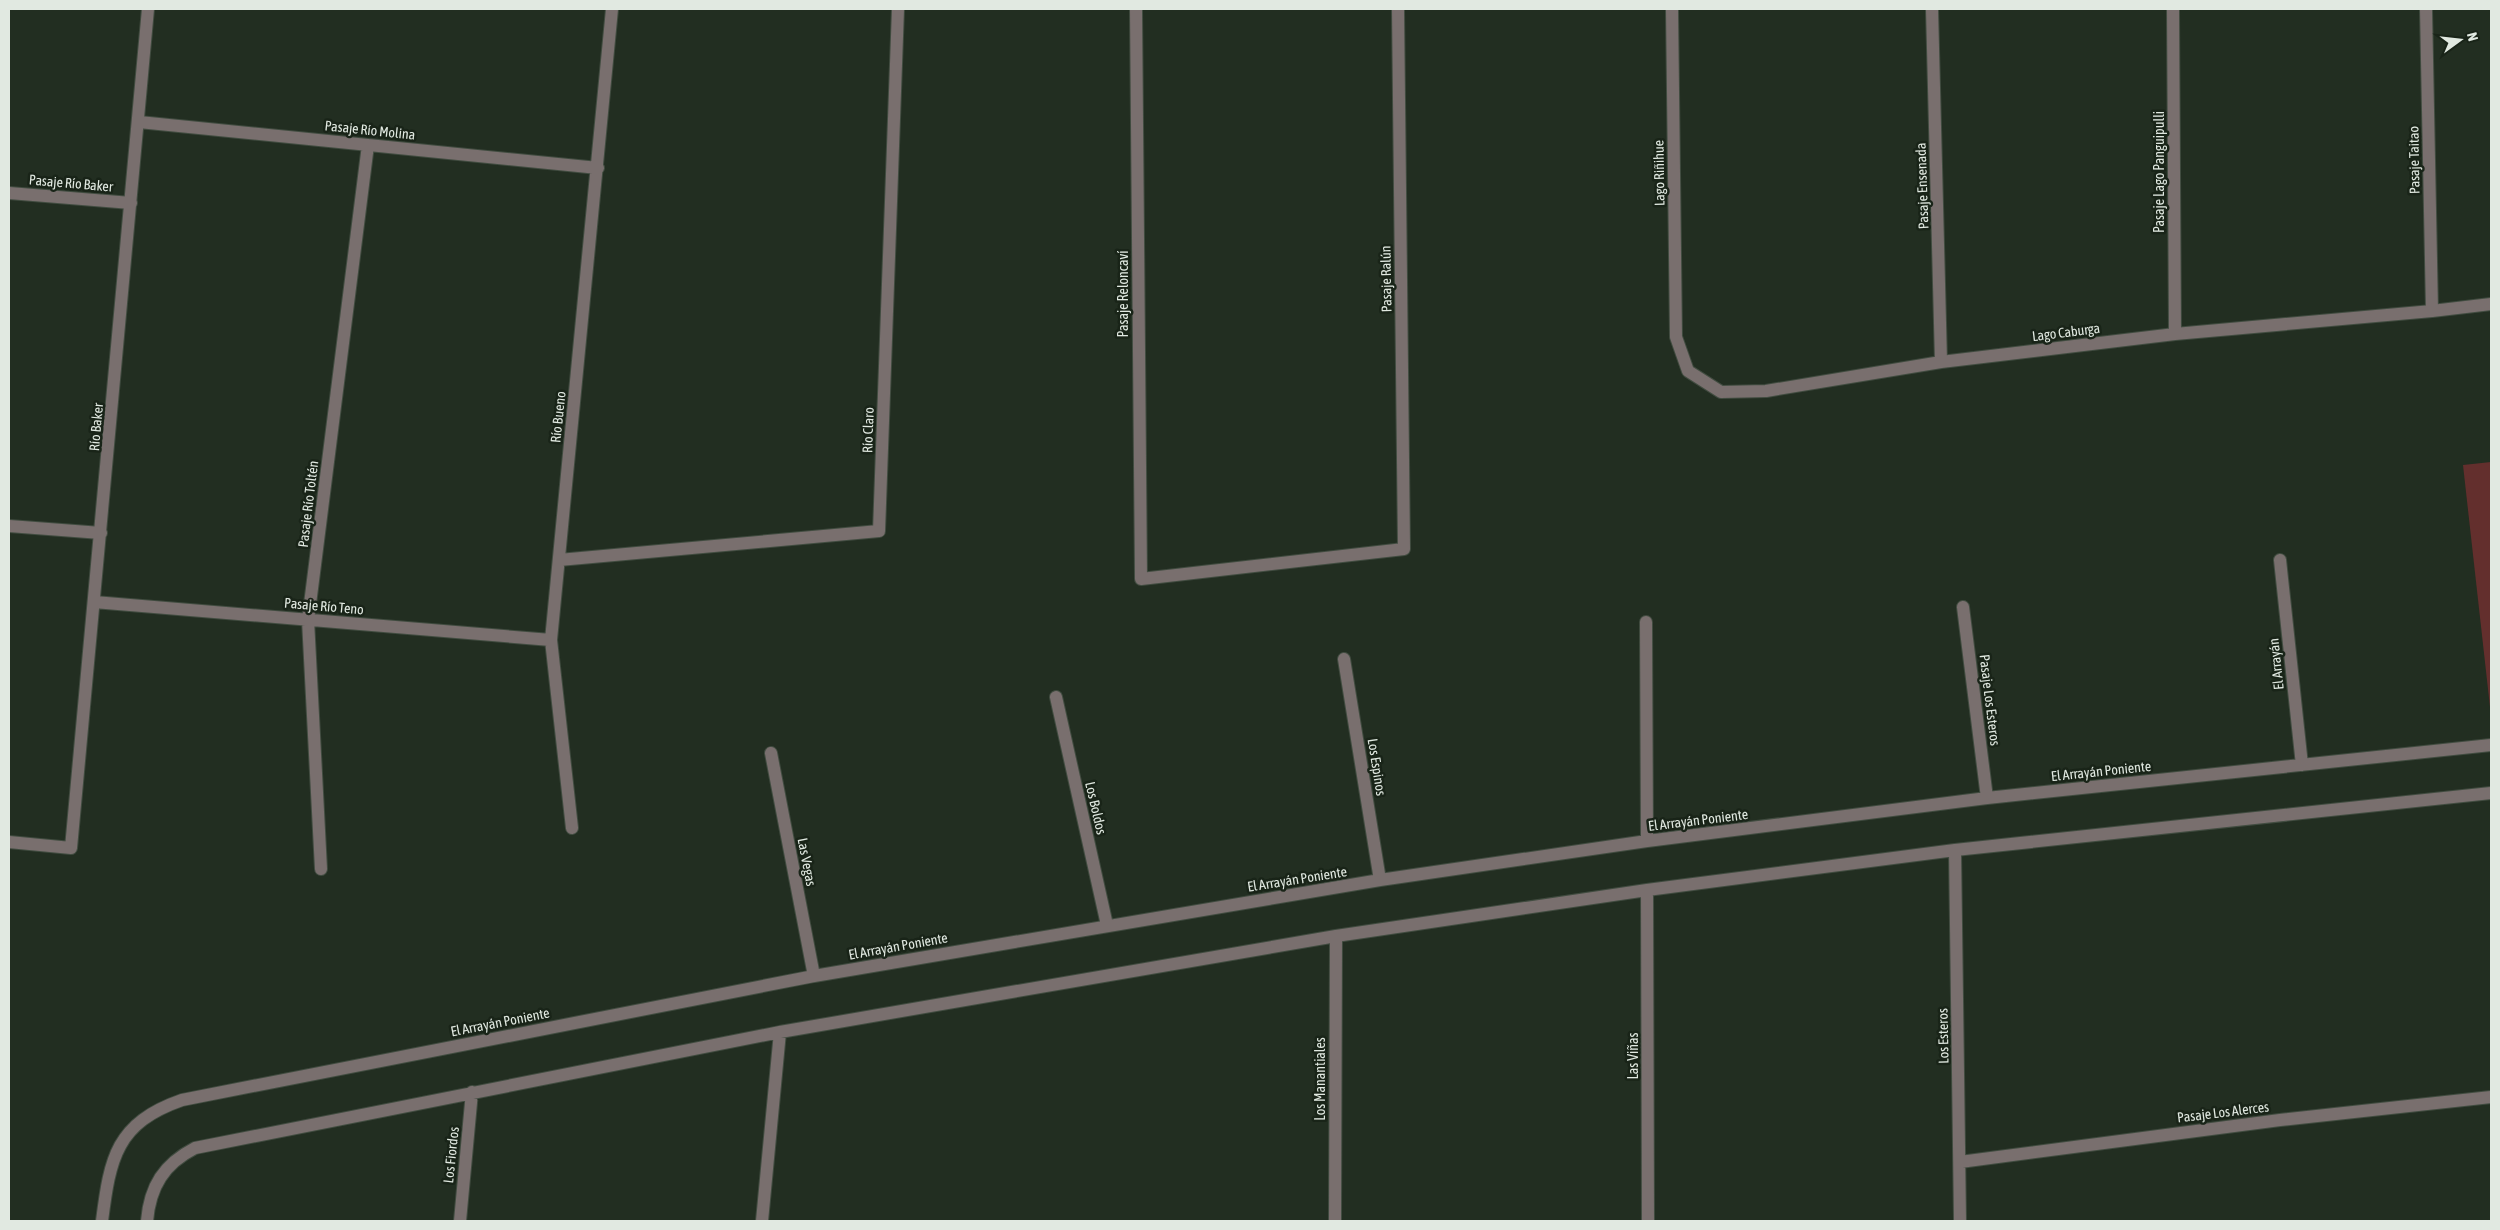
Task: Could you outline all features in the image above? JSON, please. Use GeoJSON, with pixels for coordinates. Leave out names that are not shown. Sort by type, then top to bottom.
{"type":"FeatureCollection","features":[{"type":"Feature","properties":{"kind":"street","name":"Río Baker"},"geometry":{"type":"LineString","coordinates":[[9,842],[71,848],[148,9]]}},
{"type":"Feature","properties":{"kind":"street","name":"Río Bueno"},"geometry":{"type":"LineString","coordinates":[[572,828],[551,640],[612,9]]}},
{"type":"Feature","properties":{"kind":"street","name":"Río Claro"},"geometry":{"type":"LineString","coordinates":[[559,560],[879,531],[898,9]]}},
{"type":"Feature","properties":{"kind":"street","name":"Pasaje Reloncaví"},"geometry":{"type":"LineString","coordinates":[[1136,9],[1141,579],[1404,549]]}},
{"type":"Feature","properties":{"kind":"street","name":"Pasaje Ralún"},"geometry":{"type":"LineString","coordinates":[[1398,9],[1404,549]]}},
{"type":"Feature","properties":{"kind":"street","name":"Lago Riñihue"},"geometry":{"type":"LineString","coordinates":[[1672,9],[1676,337]]}},
{"type":"Feature","properties":{"kind":"street","name":"Pasaje Ensenada"},"geometry":{"type":"LineString","coordinates":[[1932,9],[1941,362]]}},
{"type":"Feature","properties":{"kind":"street","name":"Pasaje Lago Panguipulli"},"geometry":{"type":"LineString","coordinates":[[2173,9],[2175,334]]}},
{"type":"Feature","properties":{"kind":"street","name":"Pasaje Taitao"},"geometry":{"type":"LineString","coordinates":[[2426,9],[2432,312]]}},
{"type":"Feature","properties":{"kind":"street","name":"Pasaje Río Molina"},"geometry":{"type":"LineString","coordinates":[[139,122],[598,168]]}},
{"type":"Feature","properties":{"kind":"street","name":"Pasaje Río Toltén"},"geometry":{"type":"LineString","coordinates":[[320,868],[308,620],[368,145]]}},
{"type":"Feature","properties":{"kind":"street","name":"Pasaje Río Baker"},"geometry":{"type":"LineString","coordinates":[[9,193],[131,203]]}},
{"type":"Feature","properties":{"kind":"street","name":"Lago Caburga"},"geometry":{"type":"LineString","coordinates":[[1676,337],[1688,371],[1721,392],[1766,391],[1941,362],[2175,334],[2432,312],[2491,304]]}},
{"type":"Feature","properties":{"kind":"street"},"geometry":{"type":"LineString","coordinates":[[9,526],[101,533]]}},
{"type":"Feature","properties":{"kind":"street","name":"El Arrayán"},"geometry":{"type":"LineString","coordinates":[[2280,560],[2302,765]]}},
{"type":"Feature","properties":{"kind":"street","name":"Pasaje Río Teno"},"geometry":{"type":"LineString","coordinates":[[94,602],[551,640]]}},
{"type":"Feature","properties":{"kind":"street","name":"Pasaje Los Esteros"},"geometry":{"type":"LineString","coordinates":[[1963,607],[1987,798]]}},
{"type":"Feature","properties":{"kind":"street"},"geometry":{"type":"LineString","coordinates":[[1646,622],[1647,841]]}},
{"type":"Feature","properties":{"kind":"street","name":"Los Espinos"},"geometry":{"type":"LineString","coordinates":[[1344,659],[1380,880]]}},
{"type":"Feature","properties":{"kind":"street","name":"Los Boldos"},"geometry":{"type":"LineString","coordinates":[[1056,697],[1107,925]]}},
{"type":"Feature","properties":{"kind":"street","name":"El Arrayán Poniente"},"geometry":{"type":"LineString","coordinates":[[102,1221],[107,1180],[112,1162],[128,1133],[140,1121],[159,1108],[182,1100],[814,976],[1380,880],[1647,841],[1987,798],[2491,745]]}},
{"type":"Feature","properties":{"kind":"street","name":"Las Vegas"},"geometry":{"type":"LineString","coordinates":[[772,753],[814,976]]}},
{"type":"Feature","properties":{"kind":"street"},"geometry":{"type":"LineString","coordinates":[[147,1221],[151,1193],[158,1178],[169,1165],[188,1152],[210,1144],[780,1032],[1336,936],[1647,890],[1955,850],[2491,793]]}},
{"type":"Feature","properties":{"kind":"street","name":"Los Esteros"},"geometry":{"type":"LineString","coordinates":[[1955,850],[1960,1221]]}},
{"type":"Feature","properties":{"kind":"street","name":"Las Viñas"},"geometry":{"type":"LineString","coordinates":[[1647,890],[1648,1221]]}},
{"type":"Feature","properties":{"kind":"street","name":"Los Manantiales"},"geometry":{"type":"LineString","coordinates":[[1335,1221],[1336,936]]}},
{"type":"Feature","properties":{"kind":"street"},"geometry":{"type":"LineString","coordinates":[[762,1221],[780,1032]]}},
{"type":"Feature","properties":{"kind":"street","name":"Los Fiordos"},"geometry":{"type":"LineString","coordinates":[[460,1221],[472,1092]]}},
{"type":"Feature","properties":{"kind":"street","name":"Pasaje Los Alerces"},"geometry":{"type":"LineString","coordinates":[[1960,1162],[2270,1121],[2491,1097]]}},
{"type":"Feature","properties":{"kind":"shaded area"},"geometry":{"type":"Polygon","coordinates":[[[2491,462],[2491,706],[2490,707],[2463,465],[2491,462]]]}}]}
